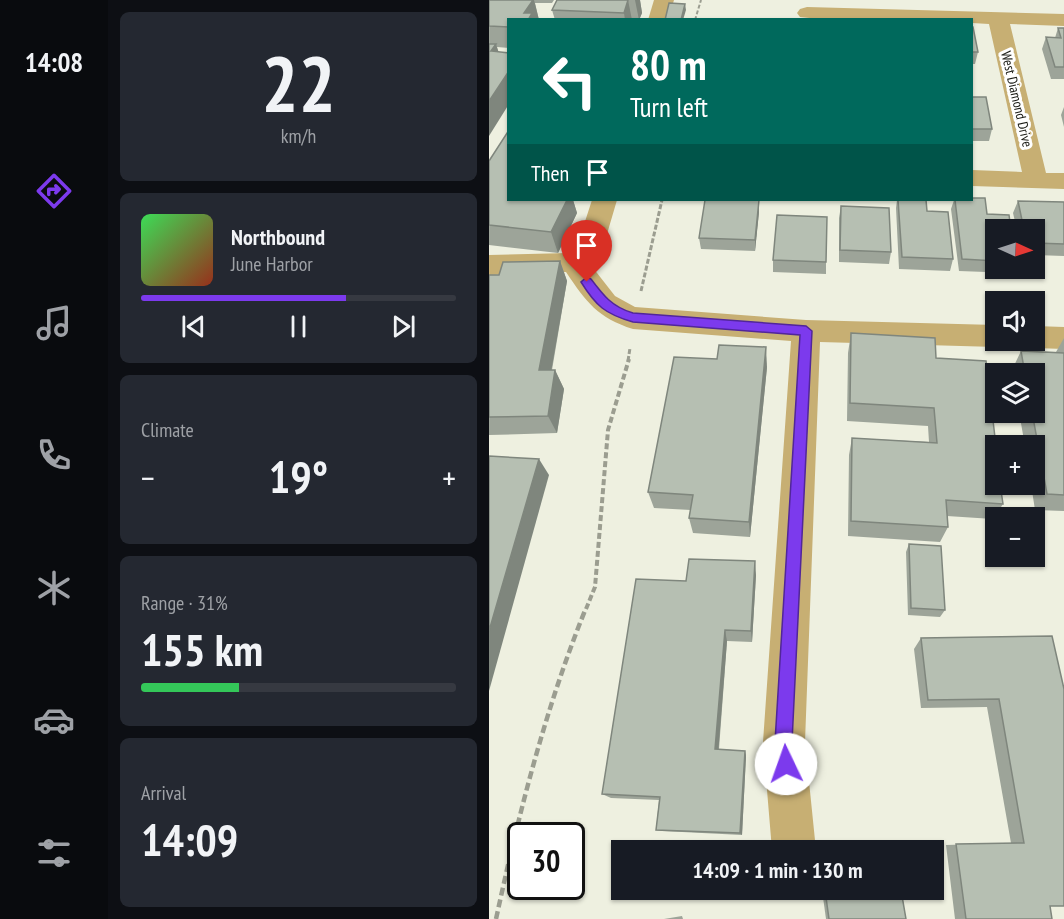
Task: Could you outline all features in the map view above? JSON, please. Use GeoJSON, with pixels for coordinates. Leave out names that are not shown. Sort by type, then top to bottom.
{"type":"FeatureCollection","features":[{"type":"Feature","properties":{"kind":"street"},"geometry":{"type":"LineString","coordinates":[[659,18],[664,0]]}},
{"type":"Feature","properties":{"kind":"street"},"geometry":{"type":"LineString","coordinates":[[807,13],[1064,20]]}},
{"type":"Feature","properties":{"kind":"street","name":"West Diamond Drive"},"geometry":{"type":"LineString","coordinates":[[998,18],[1036,180]]}},
{"type":"Feature","properties":{"kind":"street"},"geometry":{"type":"LineString","coordinates":[[973,178],[1064,181]]}},
{"type":"Feature","properties":{"kind":"street"},"geometry":{"type":"LineString","coordinates":[[489,265],[575,262],[589,251],[604,201]]}},
{"type":"Feature","properties":{"kind":"street"},"geometry":{"type":"LineString","coordinates":[[575,262],[602,303],[616,313],[633,318],[806,331],[985,336]]}},
{"type":"Feature","properties":{"kind":"street"},"geometry":{"type":"LineString","coordinates":[[793,840],[783,742],[806,331]]}},
{"type":"Feature","properties":{"kind":"street"},"geometry":{"type":"LineString","coordinates":[[1045,337],[1064,338]]}},
{"type":"Feature","properties":{"kind":"path"},"geometry":{"type":"LineString","coordinates":[[696,18],[701,0]]}},
{"type":"Feature","properties":{"kind":"path"},"geometry":{"type":"LineString","coordinates":[[496,919],[520,809],[561,670],[595,587],[608,430],[628,364],[633,318],[647,271],[662,201]]}},
{"type":"Feature","properties":{"kind":"building"},"geometry":{"type":"Polygon","coordinates":[[[489,0],[533,0],[524,13],[532,13],[529,18],[507,18],[507,27],[489,26],[489,0]]]}},
{"type":"Feature","properties":{"kind":"building"},"geometry":{"type":"Polygon","coordinates":[[[557,0],[628,0],[624,13],[552,10],[557,0]]]}},
{"type":"Feature","properties":{"kind":"building"},"geometry":{"type":"Polygon","coordinates":[[[669,3],[685,4],[682,18],[665,18],[669,3]]]}},
{"type":"Feature","properties":{"kind":"building"},"geometry":{"type":"Polygon","coordinates":[[[973,27],[978,52],[973,52],[973,27]]]}},
{"type":"Feature","properties":{"kind":"building"},"geometry":{"type":"Polygon","coordinates":[[[1058,28],[1064,28],[1064,67],[1055,67],[1046,37],[1061,38],[1058,28]]]}},
{"type":"Feature","properties":{"kind":"building"},"geometry":{"type":"Polygon","coordinates":[[[489,44],[496,44],[491,51],[507,53],[507,74],[489,101],[489,44]]]}},
{"type":"Feature","properties":{"kind":"building"},"geometry":{"type":"Polygon","coordinates":[[[973,97],[986,97],[992,129],[973,129],[973,97]]]}},
{"type":"Feature","properties":{"kind":"building"},"geometry":{"type":"Polygon","coordinates":[[[507,133],[507,201],[566,201],[551,232],[489,225],[489,161],[507,133]]]}},
{"type":"Feature","properties":{"kind":"building"},"geometry":{"type":"Polygon","coordinates":[[[985,198],[987,214],[1009,215],[1010,219],[985,219],[985,260],[962,259],[955,201],[985,198]]]}},
{"type":"Feature","properties":{"kind":"building"},"geometry":{"type":"Polygon","coordinates":[[[705,201],[759,201],[755,240],[699,238],[705,201]]]}},
{"type":"Feature","properties":{"kind":"building"},"geometry":{"type":"Polygon","coordinates":[[[898,201],[926,201],[927,211],[948,212],[953,259],[902,257],[898,201]]]}},
{"type":"Feature","properties":{"kind":"building"},"geometry":{"type":"Polygon","coordinates":[[[1018,201],[1064,202],[1064,244],[1045,243],[1045,219],[1022,219],[1018,201]]]}},
{"type":"Feature","properties":{"kind":"building"},"geometry":{"type":"Polygon","coordinates":[[[841,206],[889,208],[891,252],[840,250],[841,206]]]}},
{"type":"Feature","properties":{"kind":"building"},"geometry":{"type":"Polygon","coordinates":[[[777,215],[827,217],[826,262],[773,260],[777,215]]]}},
{"type":"Feature","properties":{"kind":"building"},"geometry":{"type":"Polygon","coordinates":[[[560,261],[539,370],[555,370],[548,416],[489,417],[489,275],[499,275],[503,262],[560,261]]]}},
{"type":"Feature","properties":{"kind":"building"},"geometry":{"type":"Polygon","coordinates":[[[851,333],[935,338],[936,358],[986,361],[985,423],[993,423],[995,435],[985,435],[985,495],[1002,495],[1003,504],[946,500],[948,527],[851,521],[852,438],[937,443],[934,408],[850,403],[851,333]]]}},
{"type":"Feature","properties":{"kind":"building"},"geometry":{"type":"Polygon","coordinates":[[[719,345],[766,347],[749,522],[689,518],[693,495],[648,492],[674,357],[717,359],[719,345]]]}},
{"type":"Feature","properties":{"kind":"building"},"geometry":{"type":"Polygon","coordinates":[[[1021,351],[1064,353],[1064,495],[1047,494],[1045,435],[1036,435],[1034,423],[1045,423],[1045,363],[1023,363],[1021,351]]]}},
{"type":"Feature","properties":{"kind":"building"},"geometry":{"type":"Polygon","coordinates":[[[489,456],[539,459],[489,631],[489,456]]]}},
{"type":"Feature","properties":{"kind":"building"},"geometry":{"type":"Polygon","coordinates":[[[909,544],[941,546],[945,610],[911,608],[909,544]]]}},
{"type":"Feature","properties":{"kind":"building"},"geometry":{"type":"Polygon","coordinates":[[[689,559],[755,561],[751,631],[725,630],[715,749],[745,751],[740,833],[656,830],[660,797],[602,794],[636,579],[686,581],[689,559]]]}},
{"type":"Feature","properties":{"kind":"building"},"geometry":{"type":"Polygon","coordinates":[[[1052,636],[1064,689],[1064,906],[1050,906],[1052,919],[966,919],[956,844],[1024,843],[999,699],[928,700],[921,638],[1052,636]]]}},
{"type":"Feature","properties":{"kind":"building"},"geometry":{"type":"Polygon","coordinates":[[[826,900],[903,900],[906,919],[829,919],[826,900]]]}},
{"type":"Feature","properties":{"kind":"route"},"geometry":{"type":"LineString","coordinates":[[587,282],[602,303],[616,313],[633,318],[806,331],[783,742],[786,764]]}}]}
